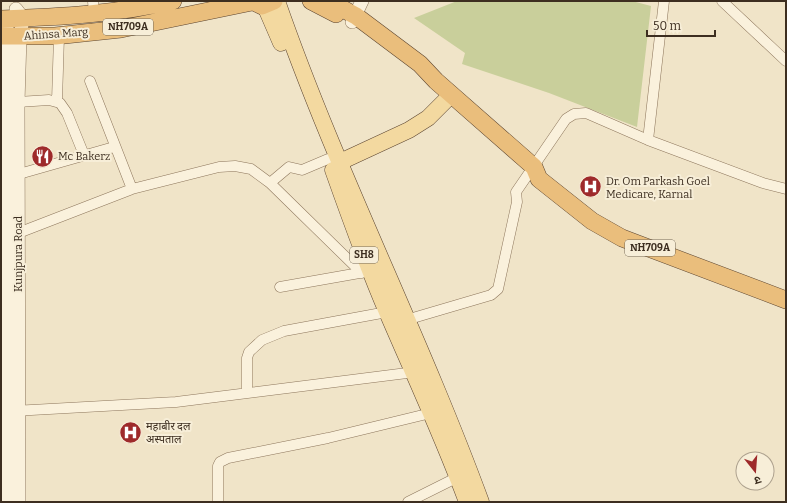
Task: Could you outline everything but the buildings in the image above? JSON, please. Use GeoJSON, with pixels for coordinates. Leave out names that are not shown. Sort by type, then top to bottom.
{"type":"FeatureCollection","features":[{"type":"Feature","properties":{"kind":"highway","name":"Ahinsa Marg"},"geometry":{"type":"LineString","coordinates":[[12,13],[66,17],[93,7],[125,6],[173,1]]}},
{"type":"Feature","properties":{"kind":"highway","name":"NH709A"},"geometry":{"type":"LineString","coordinates":[[311,1],[357,13]]}},
{"type":"Feature","properties":{"kind":"highway","name":"NH709A"},"geometry":{"type":"LineString","coordinates":[[328,1],[357,13],[420,64],[436,81],[534,167],[539,179],[592,221],[622,238],[786,300]]}},
{"type":"Feature","properties":{"kind":"highway","name":"Ahinsa Marg"},"geometry":{"type":"LineString","coordinates":[[9,37],[59,36],[121,29],[264,2]]}},
{"type":"Feature","properties":{"kind":"highway","name":"NH709A"},"geometry":{"type":"LineString","coordinates":[[534,167],[546,170],[600,213],[630,231],[786,290]]}},
{"type":"Feature","properties":{"kind":"main road","name":"SH8"},"geometry":{"type":"LineString","coordinates":[[264,2],[318,121],[334,161],[373,238],[373,272],[387,312],[415,372],[431,413],[446,433]]}},
{"type":"Feature","properties":{"kind":"main road"},"geometry":{"type":"LineString","coordinates":[[334,161],[409,130],[428,118],[451,94]]}},
{"type":"Feature","properties":{"kind":"main road","name":"SH8"},"geometry":{"type":"LineString","coordinates":[[373,272],[406,320],[446,433],[464,474],[481,502]]}},
{"type":"Feature","properties":{"kind":"main road","name":"SH8"},"geometry":{"type":"LineString","coordinates":[[464,474],[468,502]]}},
{"type":"Feature","properties":{"kind":"street"},"geometry":{"type":"LineString","coordinates":[[648,140],[664,1]]}},
{"type":"Feature","properties":{"kind":"street"},"geometry":{"type":"LineString","coordinates":[[722,1],[786,61]]}},
{"type":"Feature","properties":{"kind":"street"},"geometry":{"type":"LineString","coordinates":[[12,13],[9,37],[12,176],[114,147]]}},
{"type":"Feature","properties":{"kind":"street"},"geometry":{"type":"LineString","coordinates":[[57,102],[59,36]]}},
{"type":"Feature","properties":{"kind":"street","name":"Kunjpura Road"},"geometry":{"type":"LineString","coordinates":[[9,37],[18,102],[12,176],[8,200],[12,235],[8,254],[12,411],[18,502]]}},
{"type":"Feature","properties":{"kind":"street"},"geometry":{"type":"LineString","coordinates":[[90,81],[114,147],[132,189]]}},
{"type":"Feature","properties":{"kind":"street"},"geometry":{"type":"LineString","coordinates":[[18,102],[49,100],[63,105],[84,155]]}},
{"type":"Feature","properties":{"kind":"street"},"geometry":{"type":"LineString","coordinates":[[406,320],[491,295],[498,289],[517,202],[516,192],[566,119],[574,114],[586,113],[648,140],[763,183],[786,189]]}},
{"type":"Feature","properties":{"kind":"street"},"geometry":{"type":"LineString","coordinates":[[270,183],[289,167],[302,170],[334,161]]}},
{"type":"Feature","properties":{"kind":"street"},"geometry":{"type":"LineString","coordinates":[[12,235],[132,189],[212,169],[234,166],[251,169],[270,183],[373,272]]}},
{"type":"Feature","properties":{"kind":"street"},"geometry":{"type":"LineString","coordinates":[[7,502],[12,411],[4,374],[3,310],[8,254]]}},
{"type":"Feature","properties":{"kind":"street"},"geometry":{"type":"LineString","coordinates":[[280,287],[373,272]]}},
{"type":"Feature","properties":{"kind":"street"},"geometry":{"type":"LineString","coordinates":[[248,392],[247,358],[249,352],[262,340],[284,331],[387,312]]}},
{"type":"Feature","properties":{"kind":"street"},"geometry":{"type":"LineString","coordinates":[[12,411],[176,402],[415,372]]}},
{"type":"Feature","properties":{"kind":"street"},"geometry":{"type":"LineString","coordinates":[[218,502],[218,466],[220,462],[228,458],[328,438],[431,413]]}},
{"type":"Feature","properties":{"kind":"street"},"geometry":{"type":"LineString","coordinates":[[408,502],[464,474]]}},
{"type":"Feature","properties":{"kind":"green space"},"geometry":{"type":"Polygon","coordinates":[[[457,1],[632,1],[651,6],[637,127],[549,93],[462,64],[465,53],[414,18],[457,1]]]}},
{"type":"Feature","properties":{"kind":"place","name":"Mc Bakerz"},"geometry":{"type":"Point","coordinates":[43,156]}},
{"type":"Feature","properties":{"kind":"place","name":"Dr. Om Parkash Goel Medicare, Karnal"},"geometry":{"type":"Point","coordinates":[591,187]}},
{"type":"Feature","properties":{"kind":"place","name":"महाबीर दल अस्पताल"},"geometry":{"type":"Point","coordinates":[130,432]}}]}
